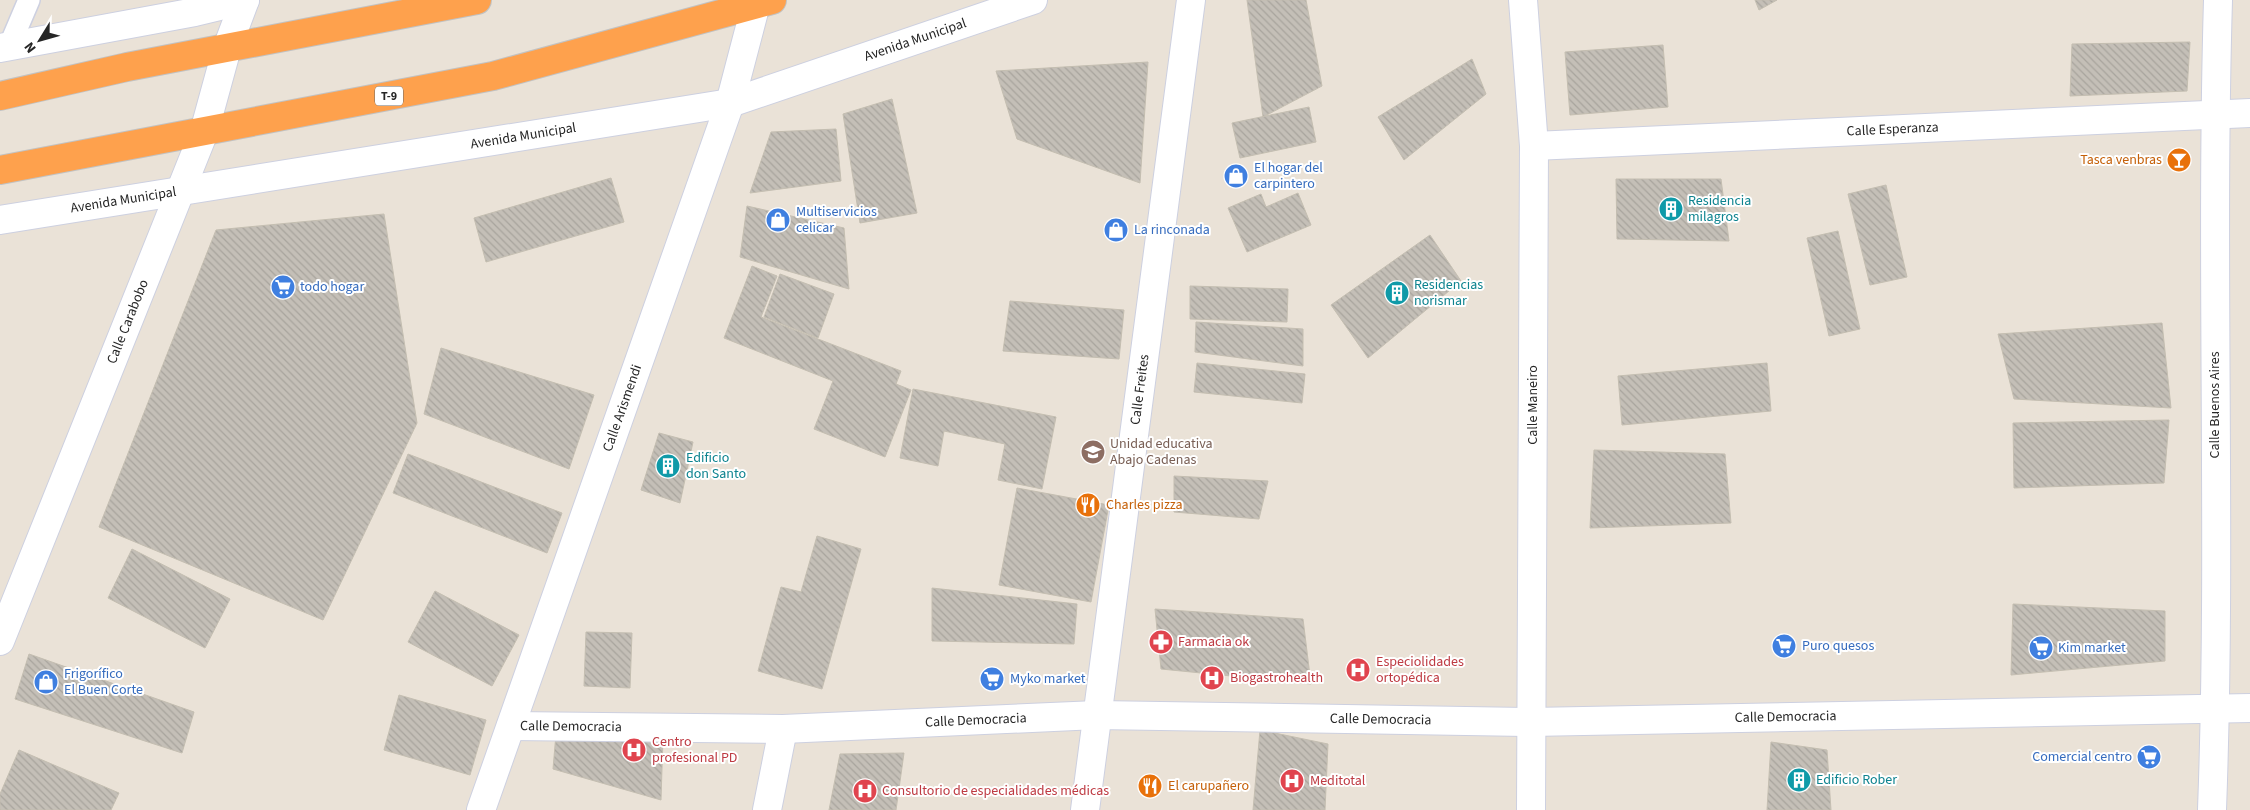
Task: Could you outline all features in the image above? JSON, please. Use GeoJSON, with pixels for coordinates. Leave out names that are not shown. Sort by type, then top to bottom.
{"type":"FeatureCollection","features":[{"type":"Feature","properties":{"kind":"highway"},"geometry":{"type":"LineString","coordinates":[[0,96],[127,67],[477,0]]}},
{"type":"Feature","properties":{"kind":"highway","name":"T-9"},"geometry":{"type":"LineString","coordinates":[[0,170],[493,76],[764,2]]}},
{"type":"Feature","properties":{"kind":"street"},"geometry":{"type":"LineString","coordinates":[[5,48],[194,6],[245,0]]}},
{"type":"Feature","properties":{"kind":"street","name":"Calle Carabobo"},"geometry":{"type":"LineString","coordinates":[[0,641],[204,132],[227,48],[245,0]]}},
{"type":"Feature","properties":{"kind":"street","name":"Avenida Municipal"},"geometry":{"type":"LineString","coordinates":[[0,220],[730,104],[1033,0]]}},
{"type":"Feature","properties":{"kind":"street","name":"Calle Freites"},"geometry":{"type":"LineString","coordinates":[[1085,810],[1191,0]]}},
{"type":"Feature","properties":{"kind":"street","name":"Calle Maneiro"},"geometry":{"type":"LineString","coordinates":[[1523,0],[1534,146],[1531,810]]}},
{"type":"Feature","properties":{"kind":"street","name":"Calle Buenos Aires"},"geometry":{"type":"LineString","coordinates":[[2212,810],[2216,707],[2215,115],[2218,0]]}},
{"type":"Feature","properties":{"kind":"street","name":"Calle Arismendi"},"geometry":{"type":"LineString","coordinates":[[482,810],[730,104],[764,2]]}},
{"type":"Feature","properties":{"kind":"street","name":"Calle Esperanza"},"geometry":{"type":"LineString","coordinates":[[1534,146],[2250,114]]}},
{"type":"Feature","properties":{"kind":"street","name":"Calle Democracia"},"geometry":{"type":"LineString","coordinates":[[510,726],[783,729],[1097,715],[1531,722],[2216,707],[2250,708]]}},
{"type":"Feature","properties":{"kind":"street"},"geometry":{"type":"LineString","coordinates":[[767,810],[783,729]]}},
{"type":"Feature","properties":{"kind":"lane"},"geometry":{"type":"LineString","coordinates":[[5,48],[29,0]]}},
{"type":"Feature","properties":{"kind":"building"},"geometry":{"type":"Polygon","coordinates":[[[1247,0],[1306,0],[1322,86],[1263,117],[1247,0]]]}},
{"type":"Feature","properties":{"kind":"building"},"geometry":{"type":"Polygon","coordinates":[[[1755,0],[1777,0],[1759,10],[1755,0]]]}},
{"type":"Feature","properties":{"kind":"building"},"geometry":{"type":"Polygon","coordinates":[[[2190,42],[2187,91],[2070,96],[2072,44],[2190,42]]]}},
{"type":"Feature","properties":{"kind":"building"},"geometry":{"type":"Polygon","coordinates":[[[1663,45],[1668,107],[1570,115],[1565,52],[1663,45]]]}},
{"type":"Feature","properties":{"kind":"building"},"geometry":{"type":"Polygon","coordinates":[[[1472,59],[1486,94],[1404,160],[1378,117],[1472,59]]]}},
{"type":"Feature","properties":{"kind":"building"},"geometry":{"type":"Polygon","coordinates":[[[1148,62],[1140,183],[1017,139],[996,71],[1148,62]]]}},
{"type":"Feature","properties":{"kind":"building"},"geometry":{"type":"Polygon","coordinates":[[[892,99],[917,213],[860,223],[843,114],[892,99]]]}},
{"type":"Feature","properties":{"kind":"building"},"geometry":{"type":"Polygon","coordinates":[[[1309,107],[1316,142],[1240,158],[1232,123],[1309,107]]]}},
{"type":"Feature","properties":{"kind":"building"},"geometry":{"type":"Polygon","coordinates":[[[836,129],[841,181],[750,193],[771,132],[836,129]]]}},
{"type":"Feature","properties":{"kind":"building"},"geometry":{"type":"Polygon","coordinates":[[[611,178],[624,222],[486,262],[474,218],[611,178]]]}},
{"type":"Feature","properties":{"kind":"building","name":"Residencia milagros"},"geometry":{"type":"Polygon","coordinates":[[[1616,179],[1721,179],[1729,241],[1617,239],[1616,179]]]}},
{"type":"Feature","properties":{"kind":"building"},"geometry":{"type":"Polygon","coordinates":[[[1886,185],[1907,277],[1870,285],[1848,194],[1886,185]]]}},
{"type":"Feature","properties":{"kind":"building"},"geometry":{"type":"Polygon","coordinates":[[[1298,193],[1311,225],[1247,252],[1228,208],[1261,194],[1266,207],[1298,193]]]}},
{"type":"Feature","properties":{"kind":"building"},"geometry":{"type":"Polygon","coordinates":[[[747,206],[844,228],[849,289],[740,257],[747,206]]]}},
{"type":"Feature","properties":{"kind":"building"},"geometry":{"type":"Polygon","coordinates":[[[384,214],[417,423],[323,620],[99,527],[216,230],[384,214]]]}},
{"type":"Feature","properties":{"kind":"building"},"geometry":{"type":"Polygon","coordinates":[[[1838,231],[1860,329],[1829,336],[1807,238],[1838,231]]]}},
{"type":"Feature","properties":{"kind":"building","name":"Residencias norismar"},"geometry":{"type":"Polygon","coordinates":[[[1430,235],[1461,281],[1368,358],[1331,305],[1430,235]]]}},
{"type":"Feature","properties":{"kind":"building"},"geometry":{"type":"Polygon","coordinates":[[[752,266],[777,276],[761,317],[901,371],[896,384],[911,390],[885,457],[814,429],[833,381],[724,338],[752,266]]]}},
{"type":"Feature","properties":{"kind":"building"},"geometry":{"type":"Polygon","coordinates":[[[780,274],[834,294],[818,338],[764,317],[780,274]]]}},
{"type":"Feature","properties":{"kind":"building"},"geometry":{"type":"Polygon","coordinates":[[[1190,286],[1288,289],[1287,322],[1190,319],[1190,286]]]}},
{"type":"Feature","properties":{"kind":"building"},"geometry":{"type":"Polygon","coordinates":[[[1010,301],[1124,310],[1119,359],[1003,351],[1010,301]]]}},
{"type":"Feature","properties":{"kind":"building"},"geometry":{"type":"Polygon","coordinates":[[[1196,322],[1303,329],[1303,366],[1195,352],[1196,322]]]}},
{"type":"Feature","properties":{"kind":"building"},"geometry":{"type":"Polygon","coordinates":[[[2162,323],[2171,408],[2014,399],[1998,334],[2162,323]]]}},
{"type":"Feature","properties":{"kind":"building"},"geometry":{"type":"Polygon","coordinates":[[[441,348],[594,395],[569,469],[424,414],[441,348]]]}},
{"type":"Feature","properties":{"kind":"building"},"geometry":{"type":"Polygon","coordinates":[[[1197,363],[1305,374],[1302,403],[1194,392],[1197,363]]]}},
{"type":"Feature","properties":{"kind":"building"},"geometry":{"type":"Polygon","coordinates":[[[1767,363],[1771,411],[1622,425],[1618,376],[1767,363]]]}},
{"type":"Feature","properties":{"kind":"building"},"geometry":{"type":"Polygon","coordinates":[[[913,389],[1056,417],[1042,489],[998,480],[1005,444],[944,431],[938,466],[900,458],[913,389]]]}},
{"type":"Feature","properties":{"kind":"building"},"geometry":{"type":"Polygon","coordinates":[[[2169,420],[2164,483],[2014,488],[2013,423],[2169,420]]]}},
{"type":"Feature","properties":{"kind":"building","name":"Edificio don Santo"},"geometry":{"type":"Polygon","coordinates":[[[659,433],[693,442],[680,503],[641,490],[659,433]]]}},
{"type":"Feature","properties":{"kind":"building"},"geometry":{"type":"Polygon","coordinates":[[[1594,450],[1725,454],[1731,523],[1590,528],[1594,450]]]}},
{"type":"Feature","properties":{"kind":"building"},"geometry":{"type":"Polygon","coordinates":[[[408,454],[562,513],[547,553],[393,493],[408,454]]]}},
{"type":"Feature","properties":{"kind":"building"},"geometry":{"type":"Polygon","coordinates":[[[1174,476],[1268,481],[1259,519],[1174,512],[1174,476]]]}},
{"type":"Feature","properties":{"kind":"building"},"geometry":{"type":"Polygon","coordinates":[[[1017,488],[1109,505],[1091,602],[999,585],[1017,488]]]}},
{"type":"Feature","properties":{"kind":"building"},"geometry":{"type":"Polygon","coordinates":[[[817,536],[861,549],[822,689],[758,671],[781,587],[801,592],[817,536]]]}},
{"type":"Feature","properties":{"kind":"building"},"geometry":{"type":"Polygon","coordinates":[[[132,549],[230,599],[205,648],[108,598],[132,549]]]}},
{"type":"Feature","properties":{"kind":"building"},"geometry":{"type":"Polygon","coordinates":[[[932,588],[1077,604],[1074,644],[932,641],[932,588]]]}},
{"type":"Feature","properties":{"kind":"building"},"geometry":{"type":"Polygon","coordinates":[[[435,591],[519,635],[492,686],[408,642],[435,591]]]}},
{"type":"Feature","properties":{"kind":"building"},"geometry":{"type":"Polygon","coordinates":[[[2013,604],[2165,611],[2165,661],[2011,675],[2013,604]]]}},
{"type":"Feature","properties":{"kind":"building"},"geometry":{"type":"Polygon","coordinates":[[[1155,609],[1303,619],[1311,684],[1161,669],[1155,609]]]}},
{"type":"Feature","properties":{"kind":"building"},"geometry":{"type":"Polygon","coordinates":[[[586,632],[632,633],[630,688],[584,686],[586,632]]]}},
{"type":"Feature","properties":{"kind":"building"},"geometry":{"type":"Polygon","coordinates":[[[29,654],[194,712],[182,753],[15,699],[29,654]]]}},
{"type":"Feature","properties":{"kind":"building"},"geometry":{"type":"Polygon","coordinates":[[[399,695],[486,720],[470,775],[384,750],[399,695]]]}},
{"type":"Feature","properties":{"kind":"building"},"geometry":{"type":"Polygon","coordinates":[[[1260,730],[1328,744],[1325,810],[1253,810],[1260,730]]]}},
{"type":"Feature","properties":{"kind":"building"},"geometry":{"type":"Polygon","coordinates":[[[556,734],[663,737],[661,800],[553,769],[556,734]]]}},
{"type":"Feature","properties":{"kind":"building","name":"Edificio Rober"},"geometry":{"type":"Polygon","coordinates":[[[1771,742],[1827,750],[1831,810],[1767,810],[1771,742]]]}},
{"type":"Feature","properties":{"kind":"building"},"geometry":{"type":"Polygon","coordinates":[[[19,750],[119,793],[111,810],[0,810],[0,794],[19,750]]]}},
{"type":"Feature","properties":{"kind":"building"},"geometry":{"type":"Polygon","coordinates":[[[904,753],[896,810],[829,810],[840,754],[904,753]]]}},
{"type":"Feature","properties":{"kind":"place","name":"Tasca venbras"},"geometry":{"type":"Point","coordinates":[2179,160]}},
{"type":"Feature","properties":{"kind":"place","name":"El hogar del carpintero"},"geometry":{"type":"Point","coordinates":[1236,176]}},
{"type":"Feature","properties":{"kind":"place","name":"Residencia milagros"},"geometry":{"type":"Point","coordinates":[1671,209]}},
{"type":"Feature","properties":{"kind":"place","name":"Multiservicios celicar"},"geometry":{"type":"Point","coordinates":[778,220]}},
{"type":"Feature","properties":{"kind":"place","name":"La rinconada"},"geometry":{"type":"Point","coordinates":[1116,230]}},
{"type":"Feature","properties":{"kind":"place","name":"todo hogar"},"geometry":{"type":"Point","coordinates":[283,287]}},
{"type":"Feature","properties":{"kind":"place","name":"Residencias norismar"},"geometry":{"type":"Point","coordinates":[1397,293]}},
{"type":"Feature","properties":{"kind":"place","name":"Unidad educativa Abajo Cadenas"},"geometry":{"type":"Point","coordinates":[1093,452]}},
{"type":"Feature","properties":{"kind":"place","name":"Edificio don Santo"},"geometry":{"type":"Point","coordinates":[668,466]}},
{"type":"Feature","properties":{"kind":"place","name":"Charles pizza"},"geometry":{"type":"Point","coordinates":[1088,505]}},
{"type":"Feature","properties":{"kind":"place","name":"Farmacia ok"},"geometry":{"type":"Point","coordinates":[1161,642]}},
{"type":"Feature","properties":{"kind":"place","name":"Puro quesos"},"geometry":{"type":"Point","coordinates":[1784,646]}},
{"type":"Feature","properties":{"kind":"place","name":"Kim market"},"geometry":{"type":"Point","coordinates":[2041,648]}},
{"type":"Feature","properties":{"kind":"place","name":"Especiolidades ortopédica"},"geometry":{"type":"Point","coordinates":[1358,670]}},
{"type":"Feature","properties":{"kind":"place","name":"Biogastrohealth"},"geometry":{"type":"Point","coordinates":[1212,678]}},
{"type":"Feature","properties":{"kind":"place","name":"Myko market"},"geometry":{"type":"Point","coordinates":[992,679]}},
{"type":"Feature","properties":{"kind":"place","name":"Frigorífico El Buen Corte"},"geometry":{"type":"Point","coordinates":[46,682]}},
{"type":"Feature","properties":{"kind":"place","name":"Centro profesional PD"},"geometry":{"type":"Point","coordinates":[634,750]}},
{"type":"Feature","properties":{"kind":"place","name":"Comercial centro"},"geometry":{"type":"Point","coordinates":[2149,757]}},
{"type":"Feature","properties":{"kind":"place","name":"Edificio Rober"},"geometry":{"type":"Point","coordinates":[1799,780]}},
{"type":"Feature","properties":{"kind":"place","name":"Meditotal"},"geometry":{"type":"Point","coordinates":[1292,781]}},
{"type":"Feature","properties":{"kind":"place","name":"El carupañero"},"geometry":{"type":"Point","coordinates":[1150,786]}},
{"type":"Feature","properties":{"kind":"place","name":"Consultorio de especialidades médicas"},"geometry":{"type":"Point","coordinates":[865,791]}}]}
